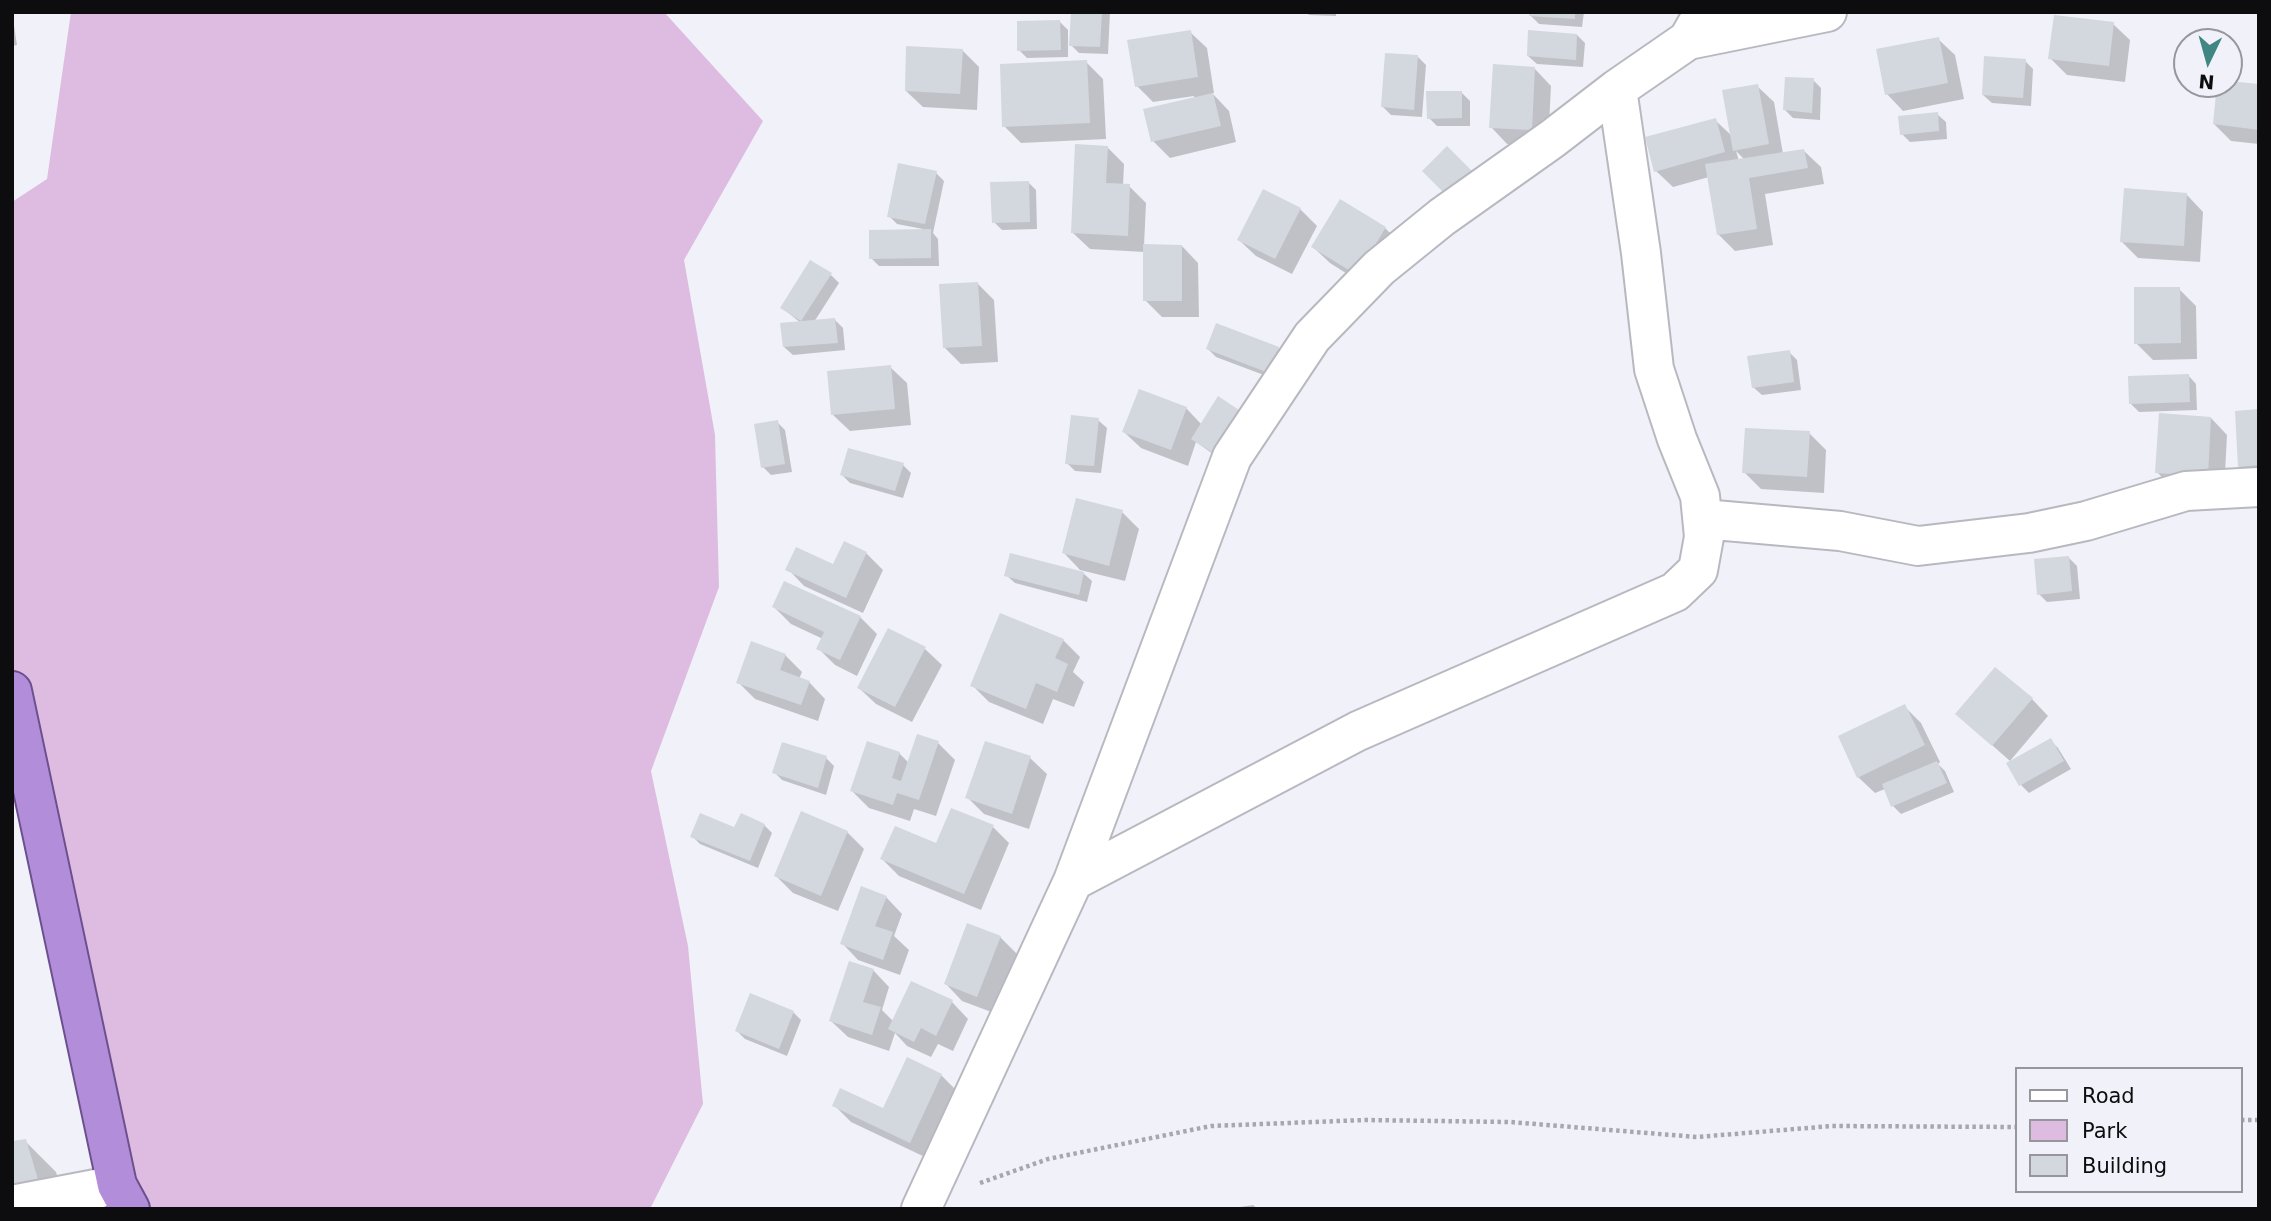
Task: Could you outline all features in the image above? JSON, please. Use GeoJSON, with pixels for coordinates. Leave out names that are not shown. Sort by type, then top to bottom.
{"type":"FeatureCollection","features":[{"type":"Feature","properties":{"kind":"highway"},"geometry":{"type":"LineString","coordinates":[[12,691],[124,1197]]}},
{"type":"Feature","properties":{"kind":"street"},"geometry":{"type":"LineString","coordinates":[[923,1206],[1073,881],[1232,457],[1312,337],[1379,268],[1442,217],[1552,139],[1696,26],[1827,12]]}},
{"type":"Feature","properties":{"kind":"street"},"geometry":{"type":"LineString","coordinates":[[1073,881],[1358,731],[1675,592],[1698,570],[1704,537],[1700,496],[1677,439],[1654,369],[1641,253],[1617,89]]}},
{"type":"Feature","properties":{"kind":"street"},"geometry":{"type":"LineString","coordinates":[[1703,519],[1840,531],[1918,546],[2029,533],[2086,521],[2186,491],[2259,487]]}},
{"type":"Feature","properties":{"kind":"street"},"geometry":{"type":"LineString","coordinates":[[12,1205],[124,1197]]}},
{"type":"Feature","properties":{"kind":"path"},"geometry":{"type":"LineString","coordinates":[[923,1206],[1048,1159],[1210,1126],[1365,1120],[1510,1122],[1697,1137],[1832,1126],[2016,1126]]}},
{"type":"Feature","properties":{"kind":"green space"},"geometry":{"type":"Polygon","coordinates":[[[71,12],[664,12],[763,121],[684,260],[715,435],[719,587],[651,771],[688,946],[703,1104],[650,1209],[130,1209],[12,691],[12,202],[47,179],[71,12]]]}},
{"type":"Feature","properties":{"kind":"building"},"geometry":{"type":"Polygon","coordinates":[[[1071,12],[1102,12],[1100,47],[1069,46],[1071,12]]]}},
{"type":"Feature","properties":{"kind":"building"},"geometry":{"type":"Polygon","coordinates":[[[1530,12],[1575,12],[1575,19],[1529,16],[1530,12]]]}},
{"type":"Feature","properties":{"kind":"building"},"geometry":{"type":"Polygon","coordinates":[[[2054,15],[2114,22],[2109,66],[2048,59],[2054,15]]]}},
{"type":"Feature","properties":{"kind":"building"},"geometry":{"type":"Polygon","coordinates":[[[1060,20],[1061,50],[1017,51],[1017,21],[1060,20]]]}},
{"type":"Feature","properties":{"kind":"building"},"geometry":{"type":"Polygon","coordinates":[[[1191,30],[1198,77],[1135,87],[1127,40],[1191,30]]]}},
{"type":"Feature","properties":{"kind":"building"},"geometry":{"type":"Polygon","coordinates":[[[1528,30],[1577,34],[1576,60],[1527,56],[1528,30]]]}},
{"type":"Feature","properties":{"kind":"building"},"geometry":{"type":"Polygon","coordinates":[[[1939,37],[1948,83],[1885,95],[1876,49],[1939,37]]]}},
{"type":"Feature","properties":{"kind":"building"},"geometry":{"type":"Polygon","coordinates":[[[906,46],[963,49],[960,94],[905,91],[906,46]]]}},
{"type":"Feature","properties":{"kind":"building"},"geometry":{"type":"Polygon","coordinates":[[[1385,53],[1418,55],[1414,110],[1381,107],[1385,53]]]}},
{"type":"Feature","properties":{"kind":"building"},"geometry":{"type":"Polygon","coordinates":[[[1984,56],[2026,59],[2023,98],[1982,95],[1984,56]]]}},
{"type":"Feature","properties":{"kind":"building"},"geometry":{"type":"Polygon","coordinates":[[[1087,60],[1090,123],[1002,127],[1000,64],[1087,60]]]}},
{"type":"Feature","properties":{"kind":"building"},"geometry":{"type":"Polygon","coordinates":[[[1493,64],[1535,67],[1532,130],[1489,128],[1493,64]]]}},
{"type":"Feature","properties":{"kind":"building"},"geometry":{"type":"Polygon","coordinates":[[[1785,77],[1814,78],[1812,113],[1783,110],[1785,77]]]}},
{"type":"Feature","properties":{"kind":"building"},"geometry":{"type":"Polygon","coordinates":[[[2243,82],[2259,84],[2259,130],[2213,124],[2216,98],[2243,98],[2243,82]]]}},
{"type":"Feature","properties":{"kind":"building"},"geometry":{"type":"Polygon","coordinates":[[[1758,84],[1769,144],[1733,151],[1722,90],[1758,84]]]}},
{"type":"Feature","properties":{"kind":"building"},"geometry":{"type":"Polygon","coordinates":[[[1426,91],[1462,91],[1462,118],[1427,119],[1426,91]]]}},
{"type":"Feature","properties":{"kind":"building"},"geometry":{"type":"Polygon","coordinates":[[[1213,93],[1221,126],[1151,142],[1143,109],[1213,93]]]}},
{"type":"Feature","properties":{"kind":"building"},"geometry":{"type":"Polygon","coordinates":[[[1938,112],[1939,131],[1900,135],[1898,116],[1938,112]]]}},
{"type":"Feature","properties":{"kind":"building"},"geometry":{"type":"Polygon","coordinates":[[[1716,118],[1725,152],[1654,172],[1645,137],[1716,118]]]}},
{"type":"Feature","properties":{"kind":"building"},"geometry":{"type":"Polygon","coordinates":[[[1075,144],[1108,146],[1106,183],[1130,184],[1128,236],[1071,233],[1075,144]]]}},
{"type":"Feature","properties":{"kind":"building"},"geometry":{"type":"Polygon","coordinates":[[[1447,146],[1478,177],[1452,201],[1422,171],[1447,146]]]}},
{"type":"Feature","properties":{"kind":"building"},"geometry":{"type":"Polygon","coordinates":[[[1804,149],[1808,168],[1749,178],[1757,229],[1717,235],[1705,164],[1804,149]]]}},
{"type":"Feature","properties":{"kind":"building"},"geometry":{"type":"Polygon","coordinates":[[[898,163],[937,171],[925,224],[887,217],[898,163]]]}},
{"type":"Feature","properties":{"kind":"building"},"geometry":{"type":"Polygon","coordinates":[[[1029,181],[1030,222],[992,223],[990,182],[1029,181]]]}},
{"type":"Feature","properties":{"kind":"building"},"geometry":{"type":"Polygon","coordinates":[[[2124,188],[2187,193],[2184,246],[2120,242],[2124,188]]]}},
{"type":"Feature","properties":{"kind":"building"},"geometry":{"type":"Polygon","coordinates":[[[1263,189],[1301,208],[1275,259],[1237,240],[1263,189]]]}},
{"type":"Feature","properties":{"kind":"building"},"geometry":{"type":"Polygon","coordinates":[[[1340,199],[1386,227],[1357,275],[1311,247],[1340,199]]]}},
{"type":"Feature","properties":{"kind":"building"},"geometry":{"type":"Polygon","coordinates":[[[931,229],[931,258],[869,259],[869,230],[931,229]]]}},
{"type":"Feature","properties":{"kind":"building"},"geometry":{"type":"Polygon","coordinates":[[[1143,244],[1182,245],[1182,301],[1143,301],[1143,244]]]}},
{"type":"Feature","properties":{"kind":"building"},"geometry":{"type":"Polygon","coordinates":[[[810,260],[832,273],[801,321],[780,308],[810,260]]]}},
{"type":"Feature","properties":{"kind":"building"},"geometry":{"type":"Polygon","coordinates":[[[978,282],[982,346],[943,348],[939,284],[978,282]]]}},
{"type":"Feature","properties":{"kind":"building"},"geometry":{"type":"Polygon","coordinates":[[[2134,287],[2180,287],[2181,343],[2134,344],[2134,287]]]}},
{"type":"Feature","properties":{"kind":"building"},"geometry":{"type":"Polygon","coordinates":[[[835,318],[838,343],[783,347],[780,323],[835,318]]]}},
{"type":"Feature","properties":{"kind":"building"},"geometry":{"type":"Polygon","coordinates":[[[1216,323],[1279,347],[1269,373],[1206,349],[1216,323]]]}},
{"type":"Feature","properties":{"kind":"building"},"geometry":{"type":"Polygon","coordinates":[[[1790,350],[1794,382],[1752,388],[1747,356],[1790,350]]]}},
{"type":"Feature","properties":{"kind":"building"},"geometry":{"type":"Polygon","coordinates":[[[891,365],[895,409],[831,415],[827,371],[891,365]]]}},
{"type":"Feature","properties":{"kind":"building"},"geometry":{"type":"Polygon","coordinates":[[[2189,374],[2190,402],[2129,404],[2128,376],[2189,374]]]}},
{"type":"Feature","properties":{"kind":"building"},"geometry":{"type":"Polygon","coordinates":[[[1139,389],[1187,407],[1171,450],[1122,432],[1139,389]]]}},
{"type":"Feature","properties":{"kind":"building"},"geometry":{"type":"Polygon","coordinates":[[[1218,396],[1242,412],[1215,454],[1191,439],[1218,396]]]}},
{"type":"Feature","properties":{"kind":"building"},"geometry":{"type":"Polygon","coordinates":[[[2259,409],[2259,465],[2238,467],[2235,411],[2259,409]]]}},
{"type":"Feature","properties":{"kind":"building"},"geometry":{"type":"Polygon","coordinates":[[[2159,413],[2211,417],[2208,476],[2155,473],[2159,413]]]}},
{"type":"Feature","properties":{"kind":"building"},"geometry":{"type":"Polygon","coordinates":[[[1071,415],[1099,418],[1094,466],[1065,464],[1071,415]]]}},
{"type":"Feature","properties":{"kind":"building"},"geometry":{"type":"Polygon","coordinates":[[[778,420],[785,464],[761,468],[754,424],[778,420]]]}},
{"type":"Feature","properties":{"kind":"building"},"geometry":{"type":"Polygon","coordinates":[[[1745,428],[1810,431],[1807,477],[1742,473],[1745,428]]]}},
{"type":"Feature","properties":{"kind":"building"},"geometry":{"type":"Polygon","coordinates":[[[848,448],[904,463],[895,491],[840,475],[848,448]]]}},
{"type":"Feature","properties":{"kind":"building"},"geometry":{"type":"Polygon","coordinates":[[[1076,498],[1123,510],[1109,566],[1062,553],[1076,498]]]}},
{"type":"Feature","properties":{"kind":"building"},"geometry":{"type":"Polygon","coordinates":[[[844,541],[867,552],[846,598],[785,570],[796,547],[833,564],[844,541]]]}},
{"type":"Feature","properties":{"kind":"building"},"geometry":{"type":"Polygon","coordinates":[[[1010,553],[1084,572],[1079,595],[1004,576],[1010,553]]]}},
{"type":"Feature","properties":{"kind":"building"},"geometry":{"type":"Polygon","coordinates":[[[2069,556],[2072,591],[2037,595],[2034,559],[2069,556]]]}},
{"type":"Feature","properties":{"kind":"building"},"geometry":{"type":"Polygon","coordinates":[[[784,581],[861,616],[840,660],[816,649],[824,632],[772,607],[784,581]]]}},
{"type":"Feature","properties":{"kind":"building"},"geometry":{"type":"Polygon","coordinates":[[[1000,613],[1064,639],[1055,658],[1068,664],[1057,692],[1036,683],[1026,709],[970,686],[1000,613]]]}},
{"type":"Feature","properties":{"kind":"building"},"geometry":{"type":"Polygon","coordinates":[[[888,628],[926,647],[895,707],[857,688],[888,628]]]}},
{"type":"Feature","properties":{"kind":"building"},"geometry":{"type":"Polygon","coordinates":[[[751,641],[786,654],[780,670],[810,681],[801,705],[736,683],[751,641]]]}},
{"type":"Feature","properties":{"kind":"building"},"geometry":{"type":"Polygon","coordinates":[[[1995,667],[2033,698],[1992,746],[1955,714],[1995,667]]]}},
{"type":"Feature","properties":{"kind":"building"},"geometry":{"type":"Polygon","coordinates":[[[1905,704],[1925,745],[1857,778],[1838,736],[1905,704]]]}},
{"type":"Feature","properties":{"kind":"building"},"geometry":{"type":"Polygon","coordinates":[[[917,734],[939,741],[919,800],[897,793],[893,805],[850,791],[867,741],[900,752],[892,778],[901,781],[917,734]]]}},
{"type":"Feature","properties":{"kind":"building"},"geometry":{"type":"Polygon","coordinates":[[[2051,738],[2064,761],[2019,786],[2006,763],[2051,738]]]}},
{"type":"Feature","properties":{"kind":"building"},"geometry":{"type":"Polygon","coordinates":[[[985,741],[1031,756],[1012,814],[965,798],[985,741]]]}},
{"type":"Feature","properties":{"kind":"building"},"geometry":{"type":"Polygon","coordinates":[[[782,742],[827,756],[818,788],[772,773],[782,742]]]}},
{"type":"Feature","properties":{"kind":"building"},"geometry":{"type":"Polygon","coordinates":[[[1937,761],[1947,783],[1891,807],[1882,784],[1937,761]]]}},
{"type":"Feature","properties":{"kind":"building"},"geometry":{"type":"Polygon","coordinates":[[[951,808],[994,825],[964,894],[880,859],[895,826],[936,843],[951,808]]]}},
{"type":"Feature","properties":{"kind":"building"},"geometry":{"type":"Polygon","coordinates":[[[801,811],[848,831],[821,896],[774,876],[801,811]]]}},
{"type":"Feature","properties":{"kind":"building"},"geometry":{"type":"Polygon","coordinates":[[[700,813],[734,827],[741,813],[765,824],[750,861],[690,837],[700,813]]]}},
{"type":"Feature","properties":{"kind":"building"},"geometry":{"type":"Polygon","coordinates":[[[861,886],[887,896],[875,926],[893,932],[883,960],[840,944],[861,886]]]}},
{"type":"Feature","properties":{"kind":"building"},"geometry":{"type":"Polygon","coordinates":[[[967,923],[1001,936],[977,997],[944,984],[967,923]]]}},
{"type":"Feature","properties":{"kind":"building"},"geometry":{"type":"Polygon","coordinates":[[[849,961],[874,969],[863,1002],[881,1007],[872,1035],[829,1021],[849,961]]]}},
{"type":"Feature","properties":{"kind":"building"},"geometry":{"type":"Polygon","coordinates":[[[911,981],[953,1000],[936,1036],[921,1028],[914,1042],[888,1029],[911,981]]]}},
{"type":"Feature","properties":{"kind":"building"},"geometry":{"type":"Polygon","coordinates":[[[750,993],[794,1011],[779,1049],[735,1031],[750,993]]]}},
{"type":"Feature","properties":{"kind":"building"},"geometry":{"type":"Polygon","coordinates":[[[907,1057],[942,1074],[910,1143],[832,1106],[840,1088],[883,1108],[907,1057]]]}},
{"type":"Feature","properties":{"kind":"building"},"geometry":{"type":"Polygon","coordinates":[[[26,1139],[39,1183],[12,1188],[12,1141],[26,1139]]]}}]}
